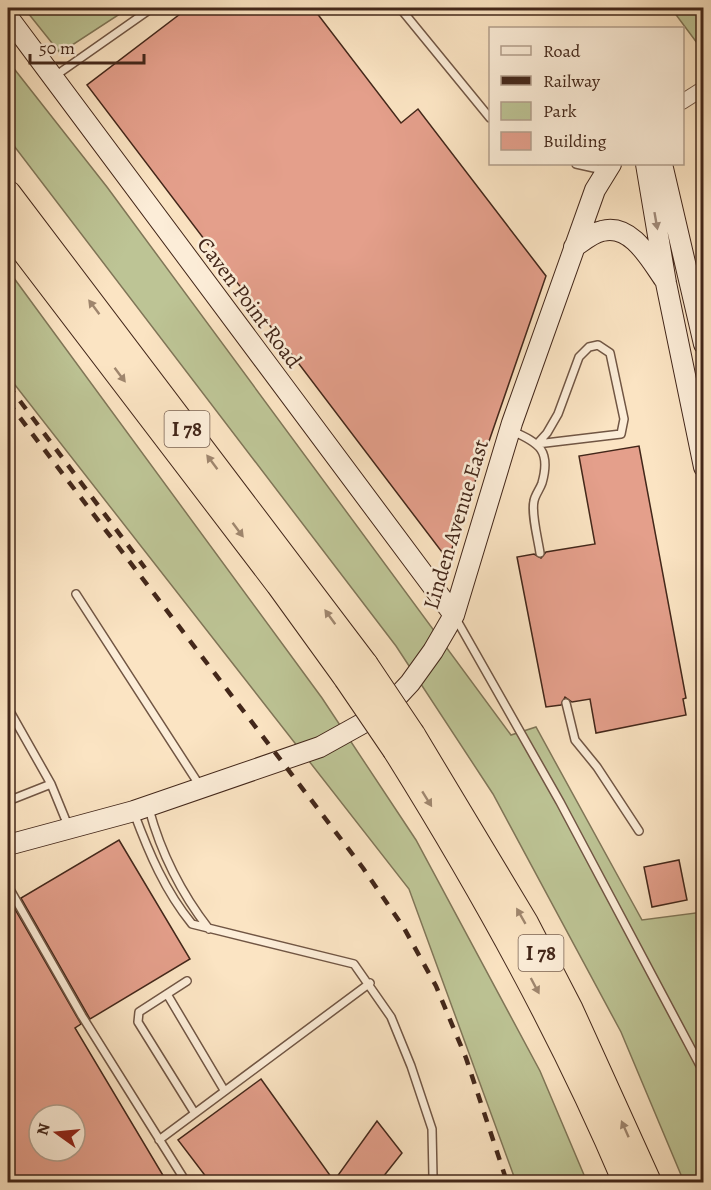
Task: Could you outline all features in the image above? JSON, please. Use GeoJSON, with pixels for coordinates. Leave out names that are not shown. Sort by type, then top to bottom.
{"type":"FeatureCollection","features":[{"type":"Feature","properties":{"kind":"highway","name":"I 78"},"geometry":{"type":"LineString","coordinates":[[8,194],[356,671],[525,923],[570,1010],[648,1182]]}},
{"type":"Feature","properties":{"kind":"highway","name":"I 78"},"geometry":{"type":"LineString","coordinates":[[8,229],[279,584],[356,671]]}},
{"type":"Feature","properties":{"kind":"highway","name":"I 78"},"geometry":{"type":"LineString","coordinates":[[404,742],[555,1025],[626,1182]]}},
{"type":"Feature","properties":{"kind":"street","name":"Caven Point Road"},"geometry":{"type":"LineString","coordinates":[[8,17],[454,615]]}},
{"type":"Feature","properties":{"kind":"street"},"geometry":{"type":"LineString","coordinates":[[684,101],[704,88]]}},
{"type":"Feature","properties":{"kind":"street"},"geometry":{"type":"LineString","coordinates":[[646,165],[666,283],[704,467]]}},
{"type":"Feature","properties":{"kind":"street"},"geometry":{"type":"LineString","coordinates":[[662,165],[704,344]]}},
{"type":"Feature","properties":{"kind":"street","name":"Linden Avenue East"},"geometry":{"type":"LineString","coordinates":[[8,845],[141,809],[320,747],[383,712],[416,675],[454,615],[509,430],[595,190],[608,167]]}},
{"type":"Feature","properties":{"kind":"street"},"geometry":{"type":"LineString","coordinates":[[574,248],[600,231],[613,230],[624,233],[636,242],[666,283]]}},
{"type":"Feature","properties":{"kind":"lane"},"geometry":{"type":"LineString","coordinates":[[53,78],[152,8]]}},
{"type":"Feature","properties":{"kind":"lane"},"geometry":{"type":"LineString","coordinates":[[400,8],[489,117]]}},
{"type":"Feature","properties":{"kind":"lane"},"geometry":{"type":"LineString","coordinates":[[587,165],[608,167]]}},
{"type":"Feature","properties":{"kind":"lane"},"geometry":{"type":"LineString","coordinates":[[598,345],[606,348],[610,353],[624,419],[621,434],[537,444],[547,433],[558,414],[584,350],[598,345]]}},
{"type":"Feature","properties":{"kind":"lane"},"geometry":{"type":"LineString","coordinates":[[509,430],[537,444],[543,450],[546,466],[534,501],[540,553]]}},
{"type":"Feature","properties":{"kind":"lane"},"geometry":{"type":"LineString","coordinates":[[76,594],[201,788]]}},
{"type":"Feature","properties":{"kind":"lane"},"geometry":{"type":"LineString","coordinates":[[454,615],[560,802],[704,1073]]}},
{"type":"Feature","properties":{"kind":"lane"},"geometry":{"type":"LineString","coordinates":[[566,704],[575,740],[597,767],[639,831]]}},
{"type":"Feature","properties":{"kind":"lane"},"geometry":{"type":"LineString","coordinates":[[8,708],[51,784],[69,828]]}},
{"type":"Feature","properties":{"kind":"lane"},"geometry":{"type":"LineString","coordinates":[[8,801],[51,784]]}},
{"type":"Feature","properties":{"kind":"lane"},"geometry":{"type":"LineString","coordinates":[[141,809],[172,870],[209,929]]}},
{"type":"Feature","properties":{"kind":"lane"},"geometry":{"type":"LineString","coordinates":[[141,809],[149,855],[179,908],[192,924],[354,964],[370,984],[391,1017],[432,1129],[432,1180]]}},
{"type":"Feature","properties":{"kind":"lane"},"geometry":{"type":"LineString","coordinates":[[8,886],[82,1016],[186,1182]]}},
{"type":"Feature","properties":{"kind":"lane"},"geometry":{"type":"LineString","coordinates":[[187,981],[139,1012],[138,1023],[194,1112]]}},
{"type":"Feature","properties":{"kind":"lane"},"geometry":{"type":"LineString","coordinates":[[159,1140],[370,984]]}},
{"type":"Feature","properties":{"kind":"lane"},"geometry":{"type":"LineString","coordinates":[[167,994],[224,1090]]}},
{"type":"Feature","properties":{"kind":"green space"},"geometry":{"type":"Polygon","coordinates":[[[24,8],[129,8],[60,53],[24,8]]]}},
{"type":"Feature","properties":{"kind":"green space"},"geometry":{"type":"Polygon","coordinates":[[[671,8],[703,8],[703,51],[671,8]]]}},
{"type":"Feature","properties":{"kind":"green space"},"geometry":{"type":"Polygon","coordinates":[[[8,61],[107,187],[511,735],[536,727],[642,920],[703,912],[703,1182],[684,1182],[621,1032],[493,794],[396,646],[8,138],[8,61]]]}},
{"type":"Feature","properties":{"kind":"green space"},"geometry":{"type":"Polygon","coordinates":[[[8,270],[322,698],[416,840],[540,1071],[587,1182],[516,1182],[409,889],[8,376],[8,270]]]}},
{"type":"Feature","properties":{"kind":"building"},"geometry":{"type":"Polygon","coordinates":[[[188,8],[313,8],[401,123],[418,109],[546,276],[448,560],[87,85],[188,8]]]}},
{"type":"Feature","properties":{"kind":"building"},"geometry":{"type":"Polygon","coordinates":[[[639,446],[686,698],[683,699],[686,715],[596,733],[590,699],[572,702],[565,697],[561,705],[546,707],[517,557],[534,554],[541,558],[546,552],[595,544],[579,456],[639,446]]]}},
{"type":"Feature","properties":{"kind":"building"},"geometry":{"type":"Polygon","coordinates":[[[119,840],[190,959],[90,1019],[21,898],[119,840]]]}},
{"type":"Feature","properties":{"kind":"building"},"geometry":{"type":"Polygon","coordinates":[[[679,860],[687,900],[652,907],[644,867],[679,860]]]}},
{"type":"Feature","properties":{"kind":"building"},"geometry":{"type":"Polygon","coordinates":[[[12,904],[81,1024],[75,1028],[167,1182],[8,1182],[8,906],[12,904]]]}},
{"type":"Feature","properties":{"kind":"building"},"geometry":{"type":"Polygon","coordinates":[[[261,1079],[334,1181],[377,1121],[402,1153],[379,1182],[210,1182],[178,1140],[261,1079]]]}},
{"type":"Feature","properties":{"kind":"railway"},"geometry":{"type":"LineString","coordinates":[[8,385],[145,568]]}},
{"type":"Feature","properties":{"kind":"railway"},"geometry":{"type":"LineString","coordinates":[[8,402],[363,868],[404,928],[436,986],[466,1058],[507,1182]]}}]}
